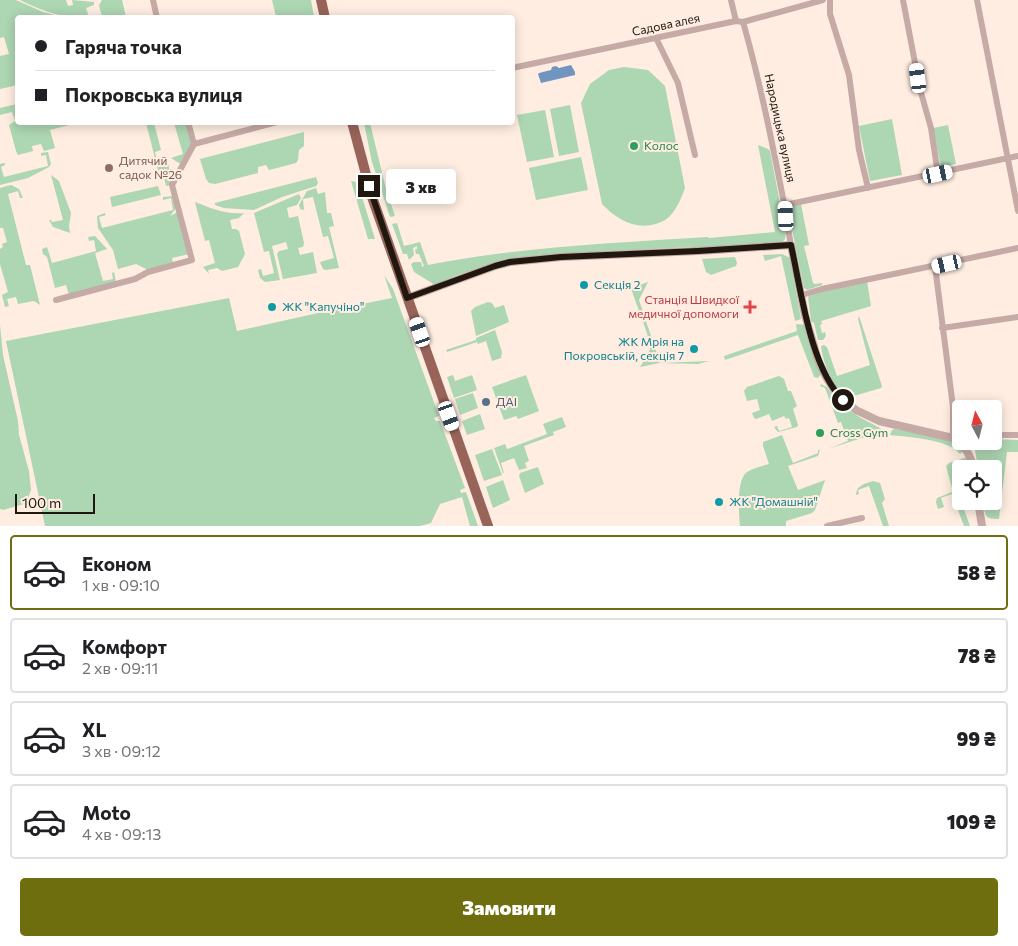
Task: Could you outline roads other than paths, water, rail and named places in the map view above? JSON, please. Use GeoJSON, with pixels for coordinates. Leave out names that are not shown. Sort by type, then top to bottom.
{"type":"FeatureCollection","features":[{"type":"Feature","properties":{"kind":"highway"},"geometry":{"type":"LineString","coordinates":[[321,0],[324,15]]}},
{"type":"Feature","properties":{"kind":"highway"},"geometry":{"type":"LineString","coordinates":[[353,125],[372,197],[488,526]]}},
{"type":"Feature","properties":{"kind":"street"},"geometry":{"type":"LineString","coordinates":[[153,0],[156,15]]}},
{"type":"Feature","properties":{"kind":"street","name":"Народицька вулиця"},"geometry":{"type":"LineString","coordinates":[[731,0],[764,104],[805,315],[821,367],[833,388],[843,400],[856,410],[879,421],[952,438]]}},
{"type":"Feature","properties":{"kind":"street","name":"Садова алея"},"geometry":{"type":"LineString","coordinates":[[515,67],[739,21],[823,0]]}},
{"type":"Feature","properties":{"kind":"street"},"geometry":{"type":"LineString","coordinates":[[830,0],[830,14],[849,75],[859,150],[868,188]]}},
{"type":"Feature","properties":{"kind":"street"},"geometry":{"type":"LineString","coordinates":[[903,0],[920,89],[931,128],[938,174]]}},
{"type":"Feature","properties":{"kind":"street"},"geometry":{"type":"LineString","coordinates":[[977,0],[1018,211]]}},
{"type":"Feature","properties":{"kind":"street"},"geometry":{"type":"LineString","coordinates":[[656,38],[678,83],[695,155]]}},
{"type":"Feature","properties":{"kind":"street"},"geometry":{"type":"LineString","coordinates":[[56,300],[135,279],[148,272],[192,260],[172,185],[194,144],[189,125]]}},
{"type":"Feature","properties":{"kind":"street"},"geometry":{"type":"LineString","coordinates":[[194,144],[265,125]]}},
{"type":"Feature","properties":{"kind":"street"},"geometry":{"type":"LineString","coordinates":[[785,205],[1018,156]]}},
{"type":"Feature","properties":{"kind":"street"},"geometry":{"type":"LineString","coordinates":[[407,298],[510,262],[561,257],[791,245]]}},
{"type":"Feature","properties":{"kind":"street"},"geometry":{"type":"LineString","coordinates":[[802,295],[822,289],[1018,248]]}},
{"type":"Feature","properties":{"kind":"street"},"geometry":{"type":"LineString","coordinates":[[935,266],[952,400]]}},
{"type":"Feature","properties":{"kind":"street"},"geometry":{"type":"LineString","coordinates":[[942,328],[1018,317]]}},
{"type":"Feature","properties":{"kind":"street"},"geometry":{"type":"LineString","coordinates":[[1002,435],[1018,435]]}},
{"type":"Feature","properties":{"kind":"street"},"geometry":{"type":"LineString","coordinates":[[979,510],[982,526]]}},
{"type":"Feature","properties":{"kind":"street"},"geometry":{"type":"LineString","coordinates":[[827,526],[862,518]]}},
{"type":"Feature","properties":{"kind":"water"},"geometry":{"type":"Polygon","coordinates":[[[571,65],[575,75],[541,83],[539,73],[551,70],[552,67],[556,66],[559,68],[571,65]]]}},
{"type":"Feature","properties":{"kind":"place","name":"Колос"},"geometry":{"type":"Point","coordinates":[634,146]}},
{"type":"Feature","properties":{"kind":"place","name":"Дитячий садок №26"},"geometry":{"type":"Point","coordinates":[109,168]}},
{"type":"Feature","properties":{"kind":"place","name":"Секція 2"},"geometry":{"type":"Point","coordinates":[584,285]}},
{"type":"Feature","properties":{"kind":"place","name":"ЖК \"Капучіно\""},"geometry":{"type":"Point","coordinates":[272,307]}},
{"type":"Feature","properties":{"kind":"place","name":"Станція Швидкої медичної допомоги"},"geometry":{"type":"Point","coordinates":[750,307]}},
{"type":"Feature","properties":{"kind":"place","name":"ЖК Мрія на Покровській, секція 7"},"geometry":{"type":"Point","coordinates":[694,349]}},
{"type":"Feature","properties":{"kind":"place","name":"ДАІ"},"geometry":{"type":"Point","coordinates":[486,402]}},
{"type":"Feature","properties":{"kind":"place","name":"Cross Gym"},"geometry":{"type":"Point","coordinates":[820,433]}},
{"type":"Feature","properties":{"kind":"place","name":"ЖК \"Домашній\""},"geometry":{"type":"Point","coordinates":[719,502]}}]}
